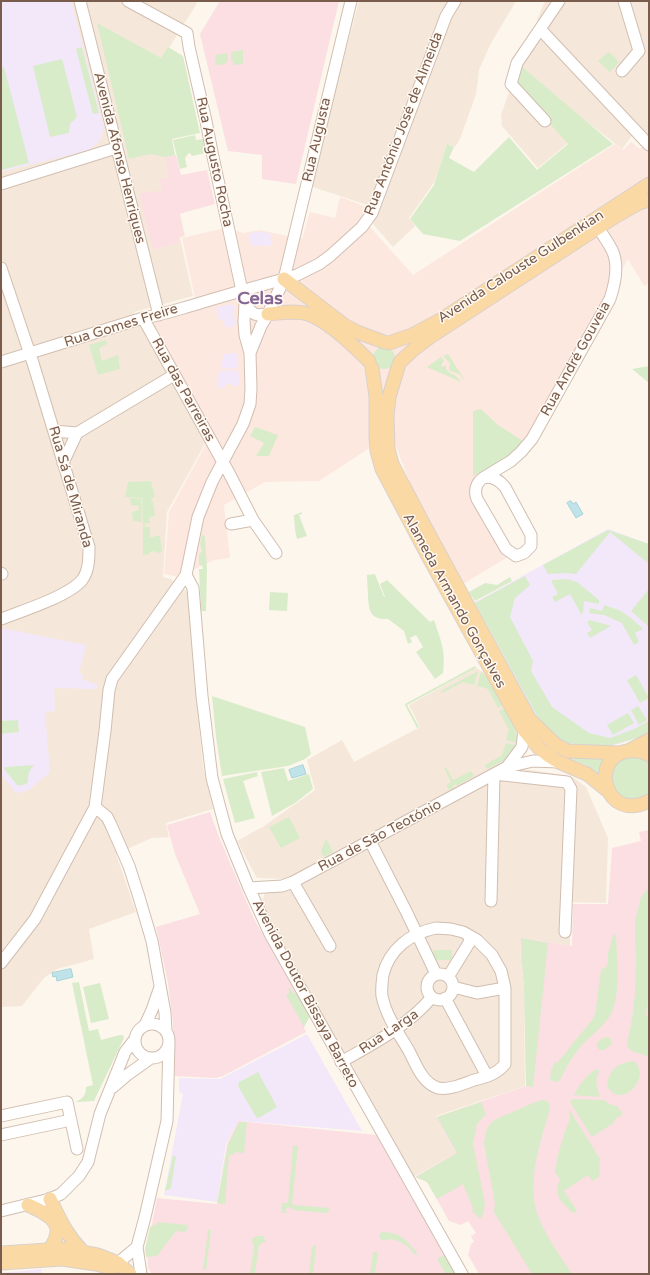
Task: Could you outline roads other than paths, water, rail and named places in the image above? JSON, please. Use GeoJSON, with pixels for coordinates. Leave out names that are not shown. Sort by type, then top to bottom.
{"type":"FeatureCollection","features":[{"type":"Feature","properties":{"kind":"main road","name":"Avenida Calouste Gulbenkian"},"geometry":{"type":"LineString","coordinates":[[649,184],[442,319],[412,335],[376,345],[372,348],[369,356],[371,364],[380,373],[390,373],[414,348],[430,337],[598,228],[638,203],[649,200]]}},
{"type":"Feature","properties":{"kind":"main road"},"geometry":{"type":"LineString","coordinates":[[284,279],[344,325],[356,332],[387,342],[397,348],[399,352],[399,364]]}},
{"type":"Feature","properties":{"kind":"main road"},"geometry":{"type":"LineString","coordinates":[[268,314],[289,312],[308,314],[329,326],[350,342],[371,364]]}},
{"type":"Feature","properties":{"kind":"main road","name":"Alameda Armando Gonçalves"},"geometry":{"type":"LineString","coordinates":[[371,364],[376,396],[377,451],[382,469],[524,730],[540,748],[559,762],[587,774],[608,791],[615,800],[623,805],[641,805],[649,801]]}},
{"type":"Feature","properties":{"kind":"main road","name":"Alameda Armando Gonçalves"},"geometry":{"type":"LineString","coordinates":[[399,364],[389,397],[387,416],[388,449],[392,464],[530,720],[556,745],[568,751],[639,751],[649,755]]}},
{"type":"Feature","properties":{"kind":"main road"},"geometry":{"type":"LineString","coordinates":[[608,791],[605,783],[605,774],[613,759],[649,740]]}},
{"type":"Feature","properties":{"kind":"main road"},"geometry":{"type":"LineString","coordinates":[[50,1200],[62,1226],[83,1252]]}},
{"type":"Feature","properties":{"kind":"main road"},"geometry":{"type":"LineString","coordinates":[[28,1205],[44,1212],[52,1218],[57,1225],[58,1235],[49,1250]]}},
{"type":"Feature","properties":{"kind":"main road"},"geometry":{"type":"LineString","coordinates":[[1,1253],[49,1250],[83,1252],[98,1255],[118,1263],[133,1274]]}},
{"type":"Feature","properties":{"kind":"main road"},"geometry":{"type":"LineString","coordinates":[[1,1263],[62,1259],[96,1264],[133,1274]]}},
{"type":"Feature","properties":{"kind":"street","name":"Avenida Afonso Henriques"},"geometry":{"type":"LineString","coordinates":[[80,1],[116,148],[160,315]]}},
{"type":"Feature","properties":{"kind":"street","name":"Rua Augusto Rocha"},"geometry":{"type":"LineString","coordinates":[[128,1],[187,33],[245,303],[245,335],[250,353]]}},
{"type":"Feature","properties":{"kind":"street","name":"Rua Augusta"},"geometry":{"type":"LineString","coordinates":[[250,353],[261,326],[284,279],[351,1]]}},
{"type":"Feature","properties":{"kind":"street","name":"Rua António José de Almeida"},"geometry":{"type":"LineString","coordinates":[[242,291],[284,279],[319,264],[362,227],[372,213],[446,16],[455,1]]}},
{"type":"Feature","properties":{"kind":"street"},"geometry":{"type":"LineString","coordinates":[[545,121],[511,84],[517,62],[559,1]]}},
{"type":"Feature","properties":{"kind":"street"},"geometry":{"type":"LineString","coordinates":[[622,71],[639,51],[624,1]]}},
{"type":"Feature","properties":{"kind":"street"},"geometry":{"type":"LineString","coordinates":[[540,29],[649,145]]}},
{"type":"Feature","properties":{"kind":"street"},"geometry":{"type":"LineString","coordinates":[[1,184],[116,148]]}},
{"type":"Feature","properties":{"kind":"street","name":"Rua André Gouveia"},"geometry":{"type":"LineString","coordinates":[[483,478],[511,460],[521,452],[532,439],[610,299],[613,290],[615,268],[614,258],[612,251],[598,228]]}},
{"type":"Feature","properties":{"kind":"street","name":"Rua Sá de Miranda"},"geometry":{"type":"LineString","coordinates":[[1,268],[30,354],[89,547],[87,570],[83,579],[61,595],[1,619]]}},
{"type":"Feature","properties":{"kind":"street","name":"Rua Gomes Freire"},"geometry":{"type":"LineString","coordinates":[[1,362],[143,318],[160,315],[242,291]]}},
{"type":"Feature","properties":{"kind":"street"},"geometry":{"type":"LineString","coordinates":[[245,303],[256,315],[268,314]]}},
{"type":"Feature","properties":{"kind":"street","name":"Rua das Parreiras"},"geometry":{"type":"LineString","coordinates":[[143,318],[223,462],[255,524],[276,553]]}},
{"type":"Feature","properties":{"kind":"street"},"geometry":{"type":"LineString","coordinates":[[1,963],[34,919],[95,807],[106,731],[109,690],[112,679],[186,575],[198,517],[212,482],[243,424],[250,404],[250,353]]}},
{"type":"Feature","properties":{"kind":"street"},"geometry":{"type":"LineString","coordinates":[[63,463],[77,433],[174,375]]}},
{"type":"Feature","properties":{"kind":"street"},"geometry":{"type":"LineString","coordinates":[[54,431],[77,433]]}},
{"type":"Feature","properties":{"kind":"street","name":"Rua André Gouveia"},"geometry":{"type":"LineString","coordinates":[[505,487],[505,473],[511,460]]}},
{"type":"Feature","properties":{"kind":"street"},"geometry":{"type":"LineString","coordinates":[[487,476],[497,479],[505,487],[531,535],[531,546],[524,553],[516,556],[506,549],[477,499],[477,484],[483,478],[487,476]]}},
{"type":"Feature","properties":{"kind":"street"},"geometry":{"type":"LineString","coordinates":[[232,524],[255,524]]}},
{"type":"Feature","properties":{"kind":"street","name":"Avenida Doutor Bissaya Barreto"},"geometry":{"type":"LineString","coordinates":[[186,575],[194,588],[199,674],[212,778],[227,834],[270,934],[462,1274]]}},
{"type":"Feature","properties":{"kind":"street"},"geometry":{"type":"LineString","coordinates":[[507,767],[522,747],[524,730]]}},
{"type":"Feature","properties":{"kind":"street"},"geometry":{"type":"LineString","coordinates":[[507,767],[533,761],[559,762]]}},
{"type":"Feature","properties":{"kind":"street","name":"Rua de São Teotónio"},"geometry":{"type":"LineString","coordinates":[[249,888],[282,886],[293,882],[507,767]]}},
{"type":"Feature","properties":{"kind":"street"},"geometry":{"type":"LineString","coordinates":[[492,901],[494,774],[567,782],[571,789],[565,932]]}},
{"type":"Feature","properties":{"kind":"street"},"geometry":{"type":"LineString","coordinates":[[95,807],[107,817],[129,866],[152,941],[169,1042],[169,1076],[166,1121],[137,1247],[133,1274]]}},
{"type":"Feature","properties":{"kind":"street"},"geometry":{"type":"LineString","coordinates":[[370,841],[436,974]]}},
{"type":"Feature","properties":{"kind":"street"},"geometry":{"type":"LineString","coordinates":[[293,882],[330,946]]}},
{"type":"Feature","properties":{"kind":"street"},"geometry":{"type":"LineString","coordinates":[[444,929],[463,932],[470,936],[477,940],[492,955],[501,971],[505,988],[505,1064],[500,1070],[487,1076],[450,1087],[439,1088],[425,1080],[388,1013],[382,997],[381,985],[385,969],[392,954],[398,947],[417,934],[426,930],[444,929]]}},
{"type":"Feature","properties":{"kind":"street"},"geometry":{"type":"LineString","coordinates":[[448,977],[469,943],[470,936]]}},
{"type":"Feature","properties":{"kind":"street"},"geometry":{"type":"LineString","coordinates":[[436,974],[442,974],[448,977],[451,980],[453,987],[450,994],[445,998],[436,999],[432,997],[427,987],[431,977],[436,974]]}},
{"type":"Feature","properties":{"kind":"street"},"geometry":{"type":"LineString","coordinates":[[145,1025],[152,1010],[160,984]]}},
{"type":"Feature","properties":{"kind":"street"},"geometry":{"type":"LineString","coordinates":[[453,987],[478,993],[505,988]]}},
{"type":"Feature","properties":{"kind":"street","name":"Rua Larga"},"geometry":{"type":"LineString","coordinates":[[341,1062],[397,1030],[422,1009],[432,997]]}},
{"type":"Feature","properties":{"kind":"street"},"geometry":{"type":"LineString","coordinates":[[445,998],[487,1076]]}},
{"type":"Feature","properties":{"kind":"street"},"geometry":{"type":"LineString","coordinates":[[166,1031],[159,1025],[145,1025],[136,1033],[135,1045],[141,1054],[146,1057],[154,1058],[169,1076]]}},
{"type":"Feature","properties":{"kind":"street"},"geometry":{"type":"LineString","coordinates":[[1,1211],[50,1200],[61,1194],[79,1176],[88,1162],[100,1114],[125,1052],[135,1039]]}},
{"type":"Feature","properties":{"kind":"street"},"geometry":{"type":"LineString","coordinates":[[111,1089],[127,1075],[165,1052],[169,1042]]}},
{"type":"Feature","properties":{"kind":"street"},"geometry":{"type":"LineString","coordinates":[[1,1116],[67,1102],[77,1149]]}},
{"type":"Feature","properties":{"kind":"street"},"geometry":{"type":"LineString","coordinates":[[1,1135],[71,1120]]}},
{"type":"Feature","properties":{"kind":"street"},"geometry":{"type":"LineString","coordinates":[[118,1263],[137,1247]]}},
{"type":"Feature","properties":{"kind":"water"},"geometry":{"type":"Polygon","coordinates":[[[571,501],[573,504],[576,502],[583,514],[576,518],[567,503],[571,501]]]}},
{"type":"Feature","properties":{"kind":"water"},"geometry":{"type":"Polygon","coordinates":[[[303,765],[306,774],[292,778],[289,770],[303,765]]]}},
{"type":"Feature","properties":{"kind":"water"},"geometry":{"type":"Polygon","coordinates":[[[71,969],[73,977],[57,981],[56,976],[53,977],[52,973],[71,969]]]}},
{"type":"Feature","properties":{"kind":"district","name":"Celas"},"geometry":{"type":"Point","coordinates":[260,299]}}]}
